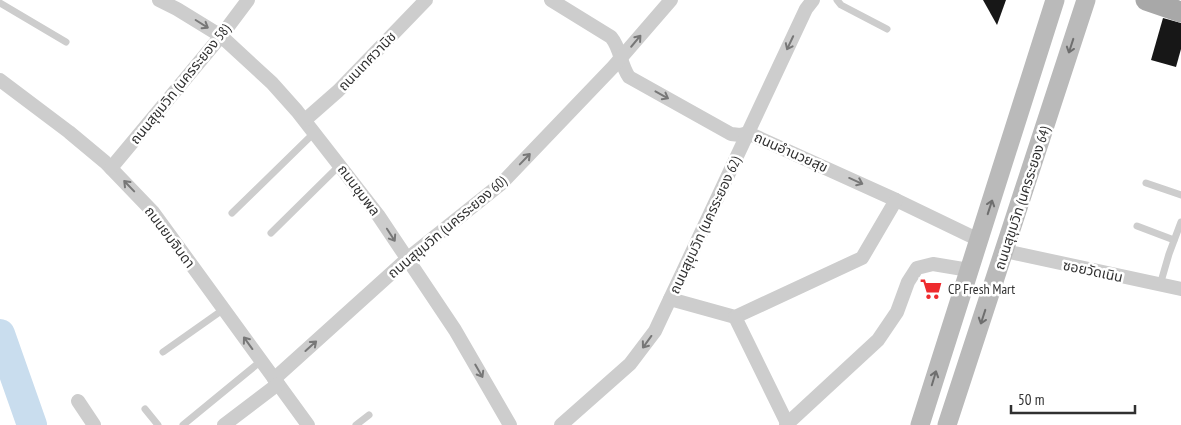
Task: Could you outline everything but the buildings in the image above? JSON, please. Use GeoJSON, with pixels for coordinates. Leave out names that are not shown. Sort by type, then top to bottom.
{"type":"FeatureCollection","features":[{"type":"Feature","properties":{"kind":"main road"},"geometry":{"type":"LineString","coordinates":[[1146,0],[1181,12]]}},
{"type":"Feature","properties":{"kind":"street","name":"ถนนชุมพล"},"geometry":{"type":"LineString","coordinates":[[159,0],[221,36],[272,82],[315,132],[378,215],[455,330],[510,425]]}},
{"type":"Feature","properties":{"kind":"street","name":"ถนนสุขุมวิท (นครระยอง 58)"},"geometry":{"type":"LineString","coordinates":[[111,168],[221,36],[248,0]]}},
{"type":"Feature","properties":{"kind":"street","name":"ถนนเทศวานิช"},"geometry":{"type":"LineString","coordinates":[[305,120],[338,91],[426,0]]}},
{"type":"Feature","properties":{"kind":"street","name":"ถนนอำนวยสุข"},"geometry":{"type":"LineString","coordinates":[[551,0],[611,36],[616,43],[622,58],[623,68],[628,77],[731,134],[740,135],[748,133],[979,240]]}},
{"type":"Feature","properties":{"kind":"street","name":"ถนนสุขุมวิท (นครระยอง 60)"},"geometry":{"type":"LineString","coordinates":[[224,425],[276,381],[407,259],[502,183],[622,58],[671,0]]}},
{"type":"Feature","properties":{"kind":"street","name":"ถนนสุขุมวิท (นครระยอง 62)"},"geometry":{"type":"LineString","coordinates":[[561,425],[630,364],[655,331],[806,9],[813,0]]}},
{"type":"Feature","properties":{"kind":"street","name":"ถนนสุขุมวิท (นครระยอง 64)"},"geometry":{"type":"LineString","coordinates":[[920,425],[1055,0]]}},
{"type":"Feature","properties":{"kind":"street","name":"ถนนสุขุมวิท (นครระยอง 64)"},"geometry":{"type":"LineString","coordinates":[[947,425],[1086,0]]}},
{"type":"Feature","properties":{"kind":"street","name":"ถนนยมจินดา"},"geometry":{"type":"LineString","coordinates":[[0,80],[69,132],[111,168],[153,212],[308,425]]}},
{"type":"Feature","properties":{"kind":"street"},"geometry":{"type":"LineString","coordinates":[[670,299],[735,317],[862,258],[896,200]]}},
{"type":"Feature","properties":{"kind":"street","name":"ซอยวัดเนิน"},"geometry":{"type":"LineString","coordinates":[[1005,251],[1181,289]]}},
{"type":"Feature","properties":{"kind":"street"},"geometry":{"type":"LineString","coordinates":[[735,317],[786,424],[878,340],[897,312],[908,282],[917,268],[933,264],[969,270]]}},
{"type":"Feature","properties":{"kind":"street"},"geometry":{"type":"LineString","coordinates":[[78,401],[94,425]]}},
{"type":"Feature","properties":{"kind":"lane"},"geometry":{"type":"LineString","coordinates":[[838,0],[841,5],[886,29]]}},
{"type":"Feature","properties":{"kind":"lane"},"geometry":{"type":"LineString","coordinates":[[0,3],[66,42]]}},
{"type":"Feature","properties":{"kind":"lane"},"geometry":{"type":"LineString","coordinates":[[232,213],[315,132]]}},
{"type":"Feature","properties":{"kind":"lane"},"geometry":{"type":"LineString","coordinates":[[271,234],[340,165]]}},
{"type":"Feature","properties":{"kind":"lane"},"geometry":{"type":"LineString","coordinates":[[1146,182],[1181,195]]}},
{"type":"Feature","properties":{"kind":"lane"},"geometry":{"type":"LineString","coordinates":[[1160,285],[1181,222]]}},
{"type":"Feature","properties":{"kind":"lane"},"geometry":{"type":"LineString","coordinates":[[1137,226],[1174,240]]}},
{"type":"Feature","properties":{"kind":"lane"},"geometry":{"type":"LineString","coordinates":[[164,352],[224,309]]}},
{"type":"Feature","properties":{"kind":"lane"},"geometry":{"type":"LineString","coordinates":[[183,425],[261,361]]}},
{"type":"Feature","properties":{"kind":"lane"},"geometry":{"type":"LineString","coordinates":[[145,409],[158,425]]}},
{"type":"Feature","properties":{"kind":"lane"},"geometry":{"type":"LineString","coordinates":[[356,425],[369,415]]}},
{"type":"Feature","properties":{"kind":"waterway"},"geometry":{"type":"LineString","coordinates":[[0,334],[32,425]]}},
{"type":"Feature","properties":{"kind":"place","name":"CP Fresh Mart"},"geometry":{"type":"Point","coordinates":[931,289]}}]}
